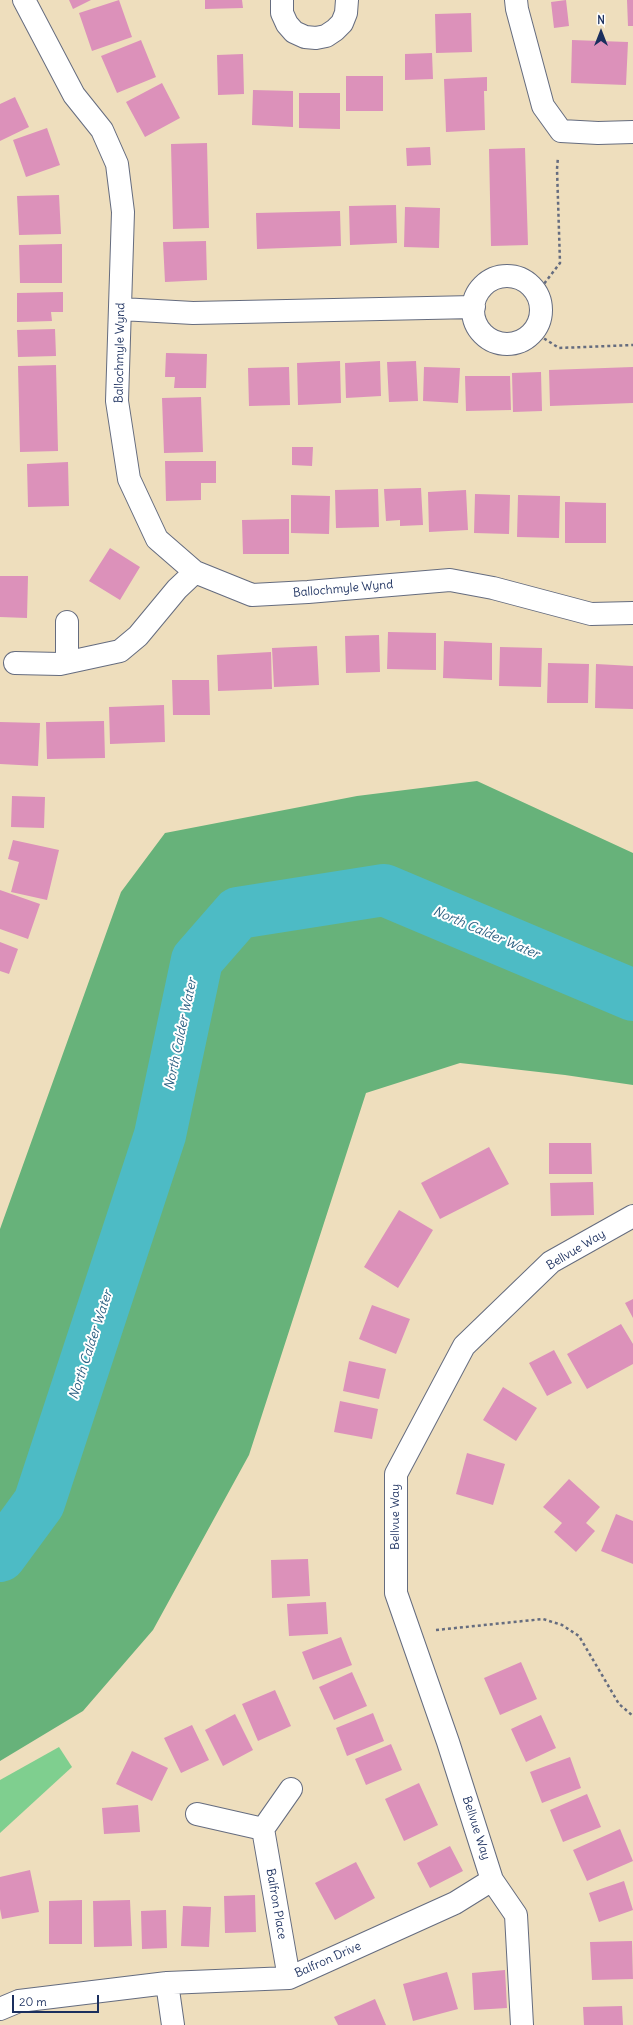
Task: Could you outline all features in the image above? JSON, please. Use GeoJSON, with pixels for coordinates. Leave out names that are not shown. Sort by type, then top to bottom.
{"type":"FeatureCollection","features":[{"type":"Feature","properties":{"kind":"street","name":"Ballochmyle Wynd"},"geometry":{"type":"LineString","coordinates":[[24,0],[74,95],[102,130],[117,164],[124,212],[117,401],[129,479],[157,539],[195,572],[252,595],[450,580],[493,588],[591,614],[633,613]]}},
{"type":"Feature","properties":{"kind":"street"},"geometry":{"type":"LineString","coordinates":[[282,0],[282,13],[287,24],[294,32],[305,37],[316,38],[326,36],[342,23],[346,13],[347,0]]}},
{"type":"Feature","properties":{"kind":"street"},"geometry":{"type":"LineString","coordinates":[[516,0],[517,9],[543,106],[561,131],[598,133],[633,132]]}},
{"type":"Feature","properties":{"kind":"street"},"geometry":{"type":"LineString","coordinates":[[511,276],[521,279],[530,285],[537,293],[541,303],[541,313],[539,323],[534,332],[516,343],[505,343],[494,341],[485,336],[478,327],[474,317],[474,306],[476,296],[482,287],[490,280],[511,276]]}},
{"type":"Feature","properties":{"kind":"street"},"geometry":{"type":"LineString","coordinates":[[121,309],[193,313],[474,306]]}},
{"type":"Feature","properties":{"kind":"street"},"geometry":{"type":"LineString","coordinates":[[15,663],[66,662],[120,651],[138,636],[177,589],[195,572]]}},
{"type":"Feature","properties":{"kind":"street"},"geometry":{"type":"LineString","coordinates":[[66,662],[67,622]]}},
{"type":"Feature","properties":{"kind":"street","name":"Bellvue Way"},"geometry":{"type":"LineString","coordinates":[[492,1880],[396,1593],[396,1474],[464,1346],[551,1262],[633,1216]]}},
{"type":"Feature","properties":{"kind":"street"},"geometry":{"type":"LineString","coordinates":[[197,1814],[263,1829],[291,1789]]}},
{"type":"Feature","properties":{"kind":"street","name":"Balfron Place"},"geometry":{"type":"LineString","coordinates":[[263,1829],[289,1978]]}},
{"type":"Feature","properties":{"kind":"street"},"geometry":{"type":"LineString","coordinates":[[492,1880],[516,1915],[522,2025]]}},
{"type":"Feature","properties":{"kind":"street","name":"Balfron Drive"},"geometry":{"type":"LineString","coordinates":[[0,2009],[19,2001],[167,1983],[289,1978],[455,1903],[492,1880]]}},
{"type":"Feature","properties":{"kind":"street"},"geometry":{"type":"LineString","coordinates":[[167,1983],[172,2025]]}},
{"type":"Feature","properties":{"kind":"path"},"geometry":{"type":"LineString","coordinates":[[537,293],[560,263],[557,169],[561,131]]}},
{"type":"Feature","properties":{"kind":"path"},"geometry":{"type":"LineString","coordinates":[[534,332],[559,348],[633,345]]}},
{"type":"Feature","properties":{"kind":"path"},"geometry":{"type":"LineString","coordinates":[[410,1632],[543,1620],[562,1625],[579,1636],[618,1704],[633,1716]]}},
{"type":"Feature","properties":{"kind":"green space"},"geometry":{"type":"Polygon","coordinates":[[[477,781],[633,853],[633,1085],[565,1075],[460,1063],[366,1093],[249,1455],[153,1630],[83,1711],[0,1761],[0,1229],[121,892],[165,833],[357,796],[477,781]]]}},
{"type":"Feature","properties":{"kind":"green space"},"geometry":{"type":"Polygon","coordinates":[[[59,1747],[72,1767],[0,1833],[0,1780],[59,1747]]]}},
{"type":"Feature","properties":{"kind":"building"},"geometry":{"type":"Polygon","coordinates":[[[69,0],[91,0],[73,9],[69,0]]]}},
{"type":"Feature","properties":{"kind":"building"},"geometry":{"type":"Polygon","coordinates":[[[119,0],[132,37],[92,51],[79,13],[119,0]]]}},
{"type":"Feature","properties":{"kind":"building"},"geometry":{"type":"Polygon","coordinates":[[[205,0],[242,0],[243,8],[205,9],[205,0]]]}},
{"type":"Feature","properties":{"kind":"building"},"geometry":{"type":"Polygon","coordinates":[[[566,0],[569,26],[554,28],[551,2],[566,0]]]}},
{"type":"Feature","properties":{"kind":"building"},"geometry":{"type":"Polygon","coordinates":[[[627,0],[633,0],[633,26],[628,26],[627,0]]]}},
{"type":"Feature","properties":{"kind":"building"},"geometry":{"type":"Polygon","coordinates":[[[471,13],[472,52],[436,53],[435,14],[471,13]]]}},
{"type":"Feature","properties":{"kind":"building"},"geometry":{"type":"Polygon","coordinates":[[[141,40],[156,77],[117,93],[101,56],[141,40]]]}},
{"type":"Feature","properties":{"kind":"building"},"geometry":{"type":"Polygon","coordinates":[[[572,40],[628,42],[626,85],[571,83],[572,40]]]}},
{"type":"Feature","properties":{"kind":"building"},"geometry":{"type":"Polygon","coordinates":[[[432,53],[433,79],[405,80],[405,54],[432,53]]]}},
{"type":"Feature","properties":{"kind":"building"},"geometry":{"type":"Polygon","coordinates":[[[243,54],[244,94],[218,95],[217,55],[243,54]]]}},
{"type":"Feature","properties":{"kind":"building"},"geometry":{"type":"Polygon","coordinates":[[[346,76],[383,76],[383,111],[346,111],[346,76]]]}},
{"type":"Feature","properties":{"kind":"building"},"geometry":{"type":"Polygon","coordinates":[[[487,77],[487,91],[484,91],[485,130],[446,132],[444,79],[487,77]]]}},
{"type":"Feature","properties":{"kind":"building"},"geometry":{"type":"Polygon","coordinates":[[[162,83],[180,118],[145,137],[126,102],[162,83]]]}},
{"type":"Feature","properties":{"kind":"building"},"geometry":{"type":"Polygon","coordinates":[[[253,90],[293,91],[293,127],[252,125],[253,90]]]}},
{"type":"Feature","properties":{"kind":"building"},"geometry":{"type":"Polygon","coordinates":[[[299,93],[340,93],[340,129],[299,128],[299,93]]]}},
{"type":"Feature","properties":{"kind":"building"},"geometry":{"type":"Polygon","coordinates":[[[15,97],[29,127],[0,141],[0,104],[15,97]]]}},
{"type":"Feature","properties":{"kind":"building"},"geometry":{"type":"Polygon","coordinates":[[[47,128],[60,165],[26,177],[13,140],[47,128]]]}},
{"type":"Feature","properties":{"kind":"building"},"geometry":{"type":"Polygon","coordinates":[[[207,143],[209,228],[173,229],[171,144],[207,143]]]}},
{"type":"Feature","properties":{"kind":"building"},"geometry":{"type":"Polygon","coordinates":[[[430,147],[431,165],[407,166],[406,148],[430,147]]]}},
{"type":"Feature","properties":{"kind":"building"},"geometry":{"type":"Polygon","coordinates":[[[525,148],[528,245],[491,246],[489,149],[525,148]]]}},
{"type":"Feature","properties":{"kind":"building"},"geometry":{"type":"Polygon","coordinates":[[[59,195],[61,234],[19,235],[17,196],[59,195]]]}},
{"type":"Feature","properties":{"kind":"building"},"geometry":{"type":"Polygon","coordinates":[[[396,205],[397,243],[350,245],[349,206],[396,205]]]}},
{"type":"Feature","properties":{"kind":"building"},"geometry":{"type":"Polygon","coordinates":[[[405,207],[440,208],[439,248],[404,247],[405,207]]]}},
{"type":"Feature","properties":{"kind":"building"},"geometry":{"type":"Polygon","coordinates":[[[340,211],[341,246],[257,249],[256,213],[340,211]]]}},
{"type":"Feature","properties":{"kind":"building"},"geometry":{"type":"Polygon","coordinates":[[[206,241],[207,280],[165,282],[163,242],[206,241]]]}},
{"type":"Feature","properties":{"kind":"building"},"geometry":{"type":"Polygon","coordinates":[[[62,244],[62,283],[20,283],[19,245],[62,244]]]}},
{"type":"Feature","properties":{"kind":"building"},"geometry":{"type":"Polygon","coordinates":[[[63,292],[63,312],[51,312],[52,321],[17,322],[17,293],[63,292]]]}},
{"type":"Feature","properties":{"kind":"building"},"geometry":{"type":"Polygon","coordinates":[[[55,329],[56,356],[18,357],[17,330],[55,329]]]}},
{"type":"Feature","properties":{"kind":"building"},"geometry":{"type":"Polygon","coordinates":[[[166,353],[207,354],[206,388],[174,388],[175,377],[165,377],[166,353]]]}},
{"type":"Feature","properties":{"kind":"building"},"geometry":{"type":"Polygon","coordinates":[[[340,361],[341,403],[298,405],[297,363],[340,361]]]}},
{"type":"Feature","properties":{"kind":"building"},"geometry":{"type":"Polygon","coordinates":[[[380,361],[381,396],[346,398],[345,363],[380,361]]]}},
{"type":"Feature","properties":{"kind":"building"},"geometry":{"type":"Polygon","coordinates":[[[416,361],[418,401],[389,402],[387,362],[416,361]]]}},
{"type":"Feature","properties":{"kind":"building"},"geometry":{"type":"Polygon","coordinates":[[[56,365],[58,451],[20,452],[18,366],[56,365]]]}},
{"type":"Feature","properties":{"kind":"building"},"geometry":{"type":"Polygon","coordinates":[[[289,367],[290,405],[249,406],[248,368],[289,367]]]}},
{"type":"Feature","properties":{"kind":"building"},"geometry":{"type":"Polygon","coordinates":[[[424,367],[460,368],[458,403],[423,401],[424,367]]]}},
{"type":"Feature","properties":{"kind":"building"},"geometry":{"type":"Polygon","coordinates":[[[633,367],[633,403],[550,406],[549,370],[633,367]]]}},
{"type":"Feature","properties":{"kind":"building"},"geometry":{"type":"Polygon","coordinates":[[[541,372],[542,411],[513,412],[512,373],[541,372]]]}},
{"type":"Feature","properties":{"kind":"building"},"geometry":{"type":"Polygon","coordinates":[[[465,376],[510,376],[511,410],[466,411],[465,376]]]}},
{"type":"Feature","properties":{"kind":"building"},"geometry":{"type":"Polygon","coordinates":[[[201,397],[203,452],[164,453],[162,398],[201,397]]]}},
{"type":"Feature","properties":{"kind":"building"},"geometry":{"type":"Polygon","coordinates":[[[292,447],[313,447],[312,466],[292,465],[292,447]]]}},
{"type":"Feature","properties":{"kind":"building"},"geometry":{"type":"Polygon","coordinates":[[[165,461],[216,461],[216,483],[201,483],[201,500],[166,501],[165,461]]]}},
{"type":"Feature","properties":{"kind":"building"},"geometry":{"type":"Polygon","coordinates":[[[68,462],[69,506],[28,507],[27,464],[68,462]]]}},
{"type":"Feature","properties":{"kind":"building"},"geometry":{"type":"Polygon","coordinates":[[[421,488],[423,525],[400,526],[400,520],[386,521],[384,489],[421,488]]]}},
{"type":"Feature","properties":{"kind":"building"},"geometry":{"type":"Polygon","coordinates":[[[378,489],[379,527],[336,528],[335,490],[378,489]]]}},
{"type":"Feature","properties":{"kind":"building"},"geometry":{"type":"Polygon","coordinates":[[[466,490],[468,530],[429,532],[428,492],[466,490]]]}},
{"type":"Feature","properties":{"kind":"building"},"geometry":{"type":"Polygon","coordinates":[[[475,494],[510,495],[509,534],[474,533],[475,494]]]}},
{"type":"Feature","properties":{"kind":"building"},"geometry":{"type":"Polygon","coordinates":[[[291,495],[330,496],[329,534],[291,533],[291,495]]]}},
{"type":"Feature","properties":{"kind":"building"},"geometry":{"type":"Polygon","coordinates":[[[518,495],[560,496],[559,538],[517,537],[518,495]]]}},
{"type":"Feature","properties":{"kind":"building"},"geometry":{"type":"Polygon","coordinates":[[[565,502],[606,503],[606,543],[565,543],[565,502]]]}},
{"type":"Feature","properties":{"kind":"building"},"geometry":{"type":"Polygon","coordinates":[[[289,519],[289,554],[243,554],[242,520],[289,519]]]}},
{"type":"Feature","properties":{"kind":"building"},"geometry":{"type":"Polygon","coordinates":[[[110,548],[140,567],[120,600],[89,581],[110,548]]]}},
{"type":"Feature","properties":{"kind":"building"},"geometry":{"type":"Polygon","coordinates":[[[0,576],[28,576],[27,618],[0,617],[0,576]]]}},
{"type":"Feature","properties":{"kind":"building"},"geometry":{"type":"Polygon","coordinates":[[[388,632],[436,633],[436,670],[387,669],[388,632]]]}},
{"type":"Feature","properties":{"kind":"building"},"geometry":{"type":"Polygon","coordinates":[[[379,635],[380,672],[346,673],[345,636],[379,635]]]}},
{"type":"Feature","properties":{"kind":"building"},"geometry":{"type":"Polygon","coordinates":[[[444,641],[492,643],[492,680],[443,678],[444,641]]]}},
{"type":"Feature","properties":{"kind":"building"},"geometry":{"type":"Polygon","coordinates":[[[317,646],[319,685],[274,687],[272,648],[317,646]]]}},
{"type":"Feature","properties":{"kind":"building"},"geometry":{"type":"Polygon","coordinates":[[[500,647],[542,648],[541,687],[499,686],[500,647]]]}},
{"type":"Feature","properties":{"kind":"building"},"geometry":{"type":"Polygon","coordinates":[[[271,652],[272,689],[218,691],[217,655],[271,652]]]}},
{"type":"Feature","properties":{"kind":"building"},"geometry":{"type":"Polygon","coordinates":[[[548,663],[589,664],[588,703],[547,703],[548,663]]]}},
{"type":"Feature","properties":{"kind":"building"},"geometry":{"type":"Polygon","coordinates":[[[596,664],[633,666],[633,709],[595,708],[596,664]]]}},
{"type":"Feature","properties":{"kind":"building"},"geometry":{"type":"Polygon","coordinates":[[[172,680],[209,680],[210,715],[173,715],[172,680]]]}},
{"type":"Feature","properties":{"kind":"building"},"geometry":{"type":"Polygon","coordinates":[[[164,705],[165,742],[110,744],[109,707],[164,705]]]}},
{"type":"Feature","properties":{"kind":"building"},"geometry":{"type":"Polygon","coordinates":[[[104,721],[105,758],[47,759],[46,722],[104,721]]]}},
{"type":"Feature","properties":{"kind":"building"},"geometry":{"type":"Polygon","coordinates":[[[0,722],[40,723],[38,766],[0,764],[0,722]]]}},
{"type":"Feature","properties":{"kind":"building"},"geometry":{"type":"Polygon","coordinates":[[[12,796],[45,797],[44,828],[11,827],[12,796]]]}},
{"type":"Feature","properties":{"kind":"building"},"geometry":{"type":"Polygon","coordinates":[[[13,840],[59,850],[47,900],[11,892],[19,862],[8,859],[13,840]]]}},
{"type":"Feature","properties":{"kind":"building"},"geometry":{"type":"Polygon","coordinates":[[[0,890],[40,904],[28,939],[0,929],[0,890]]]}},
{"type":"Feature","properties":{"kind":"building"},"geometry":{"type":"Polygon","coordinates":[[[0,942],[18,949],[9,974],[0,971],[0,942]]]}},
{"type":"Feature","properties":{"kind":"building"},"geometry":{"type":"Polygon","coordinates":[[[549,1143],[591,1143],[592,1174],[549,1174],[549,1143]]]}},
{"type":"Feature","properties":{"kind":"building"},"geometry":{"type":"Polygon","coordinates":[[[489,1147],[509,1184],[440,1219],[421,1183],[489,1147]]]}},
{"type":"Feature","properties":{"kind":"building"},"geometry":{"type":"Polygon","coordinates":[[[593,1182],[594,1215],[551,1216],[550,1183],[593,1182]]]}},
{"type":"Feature","properties":{"kind":"building"},"geometry":{"type":"Polygon","coordinates":[[[399,1210],[433,1230],[398,1288],[364,1267],[399,1210]]]}},
{"type":"Feature","properties":{"kind":"building"},"geometry":{"type":"Polygon","coordinates":[[[633,1299],[633,1318],[625,1303],[633,1299]]]}},
{"type":"Feature","properties":{"kind":"building"},"geometry":{"type":"Polygon","coordinates":[[[372,1305],[410,1319],[396,1354],[359,1339],[372,1305]]]}},
{"type":"Feature","properties":{"kind":"building"},"geometry":{"type":"Polygon","coordinates":[[[621,1324],[633,1344],[633,1364],[587,1389],[567,1354],[621,1324]]]}},
{"type":"Feature","properties":{"kind":"building"},"geometry":{"type":"Polygon","coordinates":[[[554,1350],[572,1383],[547,1396],[529,1363],[554,1350]]]}},
{"type":"Feature","properties":{"kind":"building"},"geometry":{"type":"Polygon","coordinates":[[[349,1361],[386,1369],[379,1399],[343,1391],[349,1361]]]}},
{"type":"Feature","properties":{"kind":"building"},"geometry":{"type":"Polygon","coordinates":[[[503,1387],[537,1408],[516,1441],[483,1420],[503,1387]]]}},
{"type":"Feature","properties":{"kind":"building"},"geometry":{"type":"Polygon","coordinates":[[[340,1401],[378,1409],[372,1439],[334,1432],[340,1401]]]}},
{"type":"Feature","properties":{"kind":"building"},"geometry":{"type":"Polygon","coordinates":[[[467,1453],[505,1464],[493,1505],[456,1494],[467,1453]]]}},
{"type":"Feature","properties":{"kind":"building"},"geometry":{"type":"Polygon","coordinates":[[[569,1479],[600,1507],[586,1523],[595,1531],[576,1552],[554,1532],[562,1523],[543,1507],[569,1479]]]}},
{"type":"Feature","properties":{"kind":"building"},"geometry":{"type":"Polygon","coordinates":[[[616,1514],[633,1521],[633,1564],[601,1551],[616,1514]]]}},
{"type":"Feature","properties":{"kind":"building"},"geometry":{"type":"Polygon","coordinates":[[[308,1559],[310,1596],[272,1598],[271,1560],[308,1559]]]}},
{"type":"Feature","properties":{"kind":"building"},"geometry":{"type":"Polygon","coordinates":[[[326,1602],[328,1634],[289,1636],[287,1604],[326,1602]]]}},
{"type":"Feature","properties":{"kind":"building"},"geometry":{"type":"Polygon","coordinates":[[[341,1637],[352,1665],[313,1680],[302,1652],[341,1637]]]}},
{"type":"Feature","properties":{"kind":"building"},"geometry":{"type":"Polygon","coordinates":[[[521,1662],[537,1699],[500,1715],[484,1678],[521,1662]]]}},
{"type":"Feature","properties":{"kind":"building"},"geometry":{"type":"Polygon","coordinates":[[[352,1672],[367,1706],[334,1720],[319,1687],[352,1672]]]}},
{"type":"Feature","properties":{"kind":"building"},"geometry":{"type":"Polygon","coordinates":[[[275,1690],[291,1726],[258,1741],[242,1704],[275,1690]]]}},
{"type":"Feature","properties":{"kind":"building"},"geometry":{"type":"Polygon","coordinates":[[[373,1713],[384,1741],[347,1756],[336,1728],[373,1713]]]}},
{"type":"Feature","properties":{"kind":"building"},"geometry":{"type":"Polygon","coordinates":[[[235,1714],[253,1750],[223,1766],[205,1730],[235,1714]]]}},
{"type":"Feature","properties":{"kind":"building"},"geometry":{"type":"Polygon","coordinates":[[[541,1715],[556,1748],[526,1762],[511,1729],[541,1715]]]}},
{"type":"Feature","properties":{"kind":"building"},"geometry":{"type":"Polygon","coordinates":[[[192,1725],[209,1760],[181,1773],[164,1738],[192,1725]]]}},
{"type":"Feature","properties":{"kind":"building"},"geometry":{"type":"Polygon","coordinates":[[[391,1744],[402,1770],[366,1785],[355,1759],[391,1744]]]}},
{"type":"Feature","properties":{"kind":"building"},"geometry":{"type":"Polygon","coordinates":[[[132,1751],[168,1768],[152,1801],[116,1784],[132,1751]]]}},
{"type":"Feature","properties":{"kind":"building"},"geometry":{"type":"Polygon","coordinates":[[[570,1757],[581,1788],[542,1803],[530,1772],[570,1757]]]}},
{"type":"Feature","properties":{"kind":"building"},"geometry":{"type":"Polygon","coordinates":[[[419,1783],[438,1825],[404,1841],[385,1799],[419,1783]]]}},
{"type":"Feature","properties":{"kind":"building"},"geometry":{"type":"Polygon","coordinates":[[[587,1794],[601,1827],[563,1842],[550,1810],[587,1794]]]}},
{"type":"Feature","properties":{"kind":"building"},"geometry":{"type":"Polygon","coordinates":[[[138,1805],[140,1832],[104,1834],[102,1808],[138,1805]]]}},
{"type":"Feature","properties":{"kind":"building"},"geometry":{"type":"Polygon","coordinates":[[[620,1829],[633,1861],[587,1881],[573,1850],[620,1829]]]}},
{"type":"Feature","properties":{"kind":"building"},"geometry":{"type":"Polygon","coordinates":[[[450,1846],[463,1871],[430,1888],[417,1863],[450,1846]]]}},
{"type":"Feature","properties":{"kind":"building"},"geometry":{"type":"Polygon","coordinates":[[[356,1862],[375,1898],[335,1920],[315,1883],[356,1862]]]}},
{"type":"Feature","properties":{"kind":"building"},"geometry":{"type":"Polygon","coordinates":[[[30,1870],[39,1912],[2,1919],[0,1909],[0,1877],[30,1870]]]}},
{"type":"Feature","properties":{"kind":"building"},"geometry":{"type":"Polygon","coordinates":[[[624,1881],[633,1910],[599,1922],[589,1893],[624,1881]]]}},
{"type":"Feature","properties":{"kind":"building"},"geometry":{"type":"Polygon","coordinates":[[[255,1895],[256,1932],[225,1933],[224,1896],[255,1895]]]}},
{"type":"Feature","properties":{"kind":"building"},"geometry":{"type":"Polygon","coordinates":[[[82,1900],[82,1944],[49,1944],[49,1901],[82,1900]]]}},
{"type":"Feature","properties":{"kind":"building"},"geometry":{"type":"Polygon","coordinates":[[[130,1900],[132,1946],[94,1947],[93,1901],[130,1900]]]}},
{"type":"Feature","properties":{"kind":"building"},"geometry":{"type":"Polygon","coordinates":[[[183,1906],[211,1907],[209,1947],[181,1946],[183,1906]]]}},
{"type":"Feature","properties":{"kind":"building"},"geometry":{"type":"Polygon","coordinates":[[[166,1910],[167,1948],[142,1949],[141,1911],[166,1910]]]}},
{"type":"Feature","properties":{"kind":"building"},"geometry":{"type":"Polygon","coordinates":[[[632,1941],[633,1979],[592,1980],[590,1942],[632,1941]]]}},
{"type":"Feature","properties":{"kind":"building"},"geometry":{"type":"Polygon","coordinates":[[[505,1970],[507,2008],[474,2010],[472,1973],[505,1970]]]}},
{"type":"Feature","properties":{"kind":"building"},"geometry":{"type":"Polygon","coordinates":[[[447,1972],[458,2009],[413,2021],[403,1984],[447,1972]]]}},
{"type":"Feature","properties":{"kind":"building"},"geometry":{"type":"Polygon","coordinates":[[[375,1999],[386,2025],[338,2025],[334,2017],[375,1999]]]}},
{"type":"Feature","properties":{"kind":"building"},"geometry":{"type":"Polygon","coordinates":[[[622,2006],[623,2025],[584,2025],[583,2007],[622,2006]]]}},
{"type":"Feature","properties":{"kind":"waterway","name":"North Calder Water"},"geometry":{"type":"LineString","coordinates":[[0,1556],[39,1503],[160,1135],[197,960],[238,913],[384,890],[633,995]]}}]}
